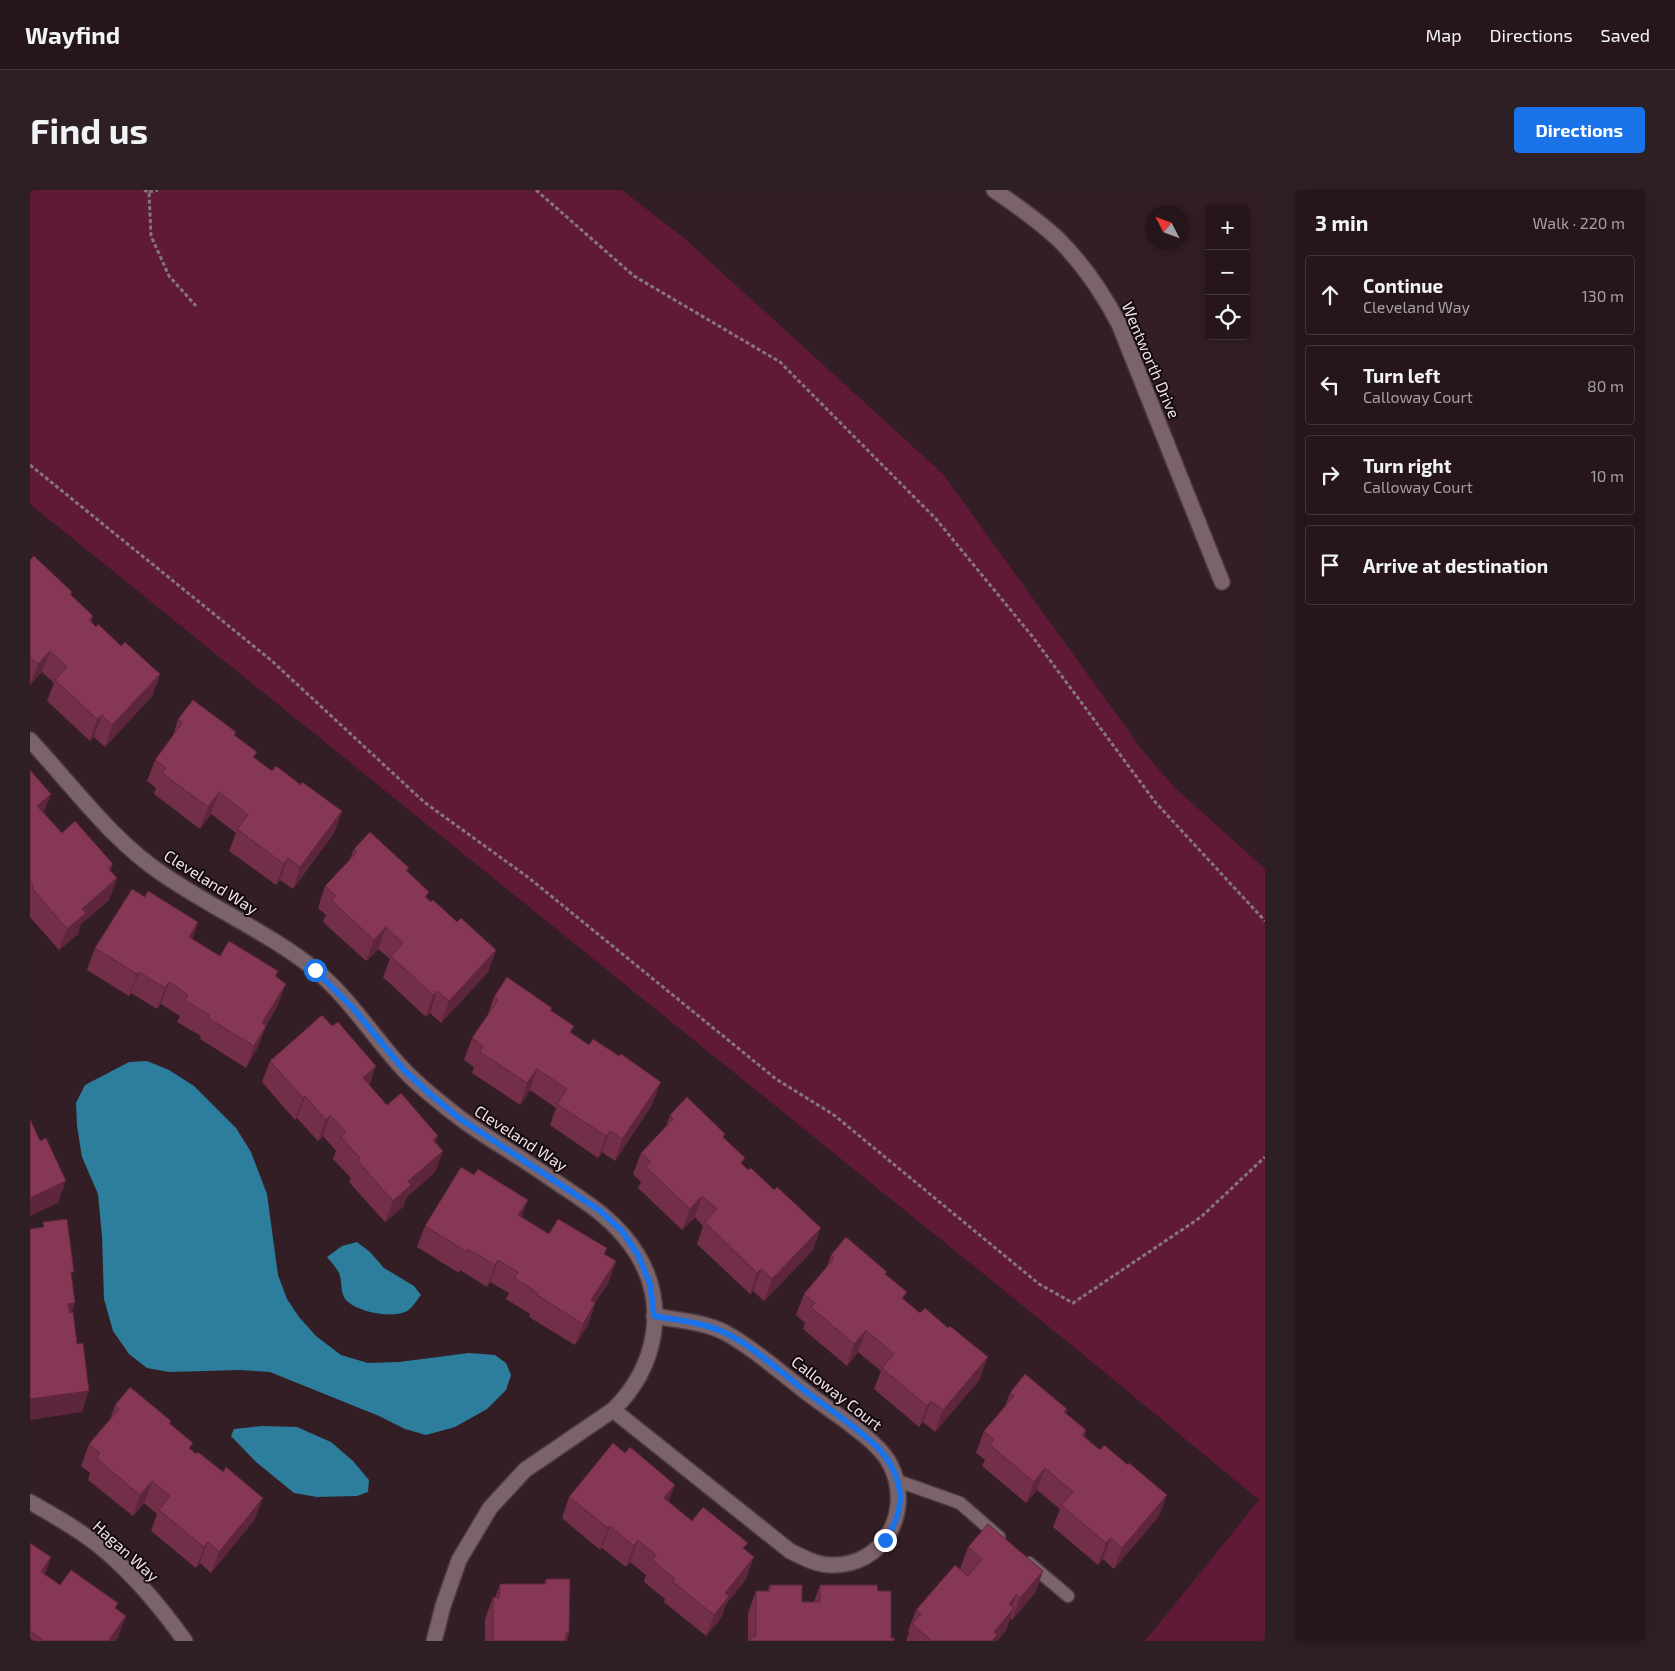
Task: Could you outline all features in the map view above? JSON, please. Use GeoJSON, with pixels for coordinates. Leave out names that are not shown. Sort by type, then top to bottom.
{"type":"FeatureCollection","features":[{"type":"Feature","properties":{"kind":"street","name":"Wentworth Drive"},"geometry":{"type":"LineString","coordinates":[[994,190],[1030,215],[1058,240],[1084,268],[1106,299],[1119,324],[1222,582]]}},
{"type":"Feature","properties":{"kind":"street","name":"Cleveland Way"},"geometry":{"type":"LineString","coordinates":[[30,740],[105,823],[138,856],[164,875],[292,952],[315,970],[353,1008],[404,1070],[430,1094],[459,1118],[599,1210],[622,1231],[638,1255],[650,1284],[654,1316],[654,1335],[641,1374],[628,1394],[613,1410],[525,1470],[490,1508],[459,1560],[443,1606],[434,1641]]}},
{"type":"Feature","properties":{"kind":"street","name":"Calloway Court"},"geometry":{"type":"LineString","coordinates":[[613,1410],[790,1551],[816,1562],[830,1565],[856,1560],[869,1554],[885,1540],[892,1529],[900,1502],[898,1481],[890,1463],[873,1443],[750,1349],[724,1332],[711,1327],[654,1316]]}},
{"type":"Feature","properties":{"kind":"street","name":"Hagan Way"},"geometry":{"type":"LineString","coordinates":[[30,1502],[86,1536],[111,1557],[146,1590],[185,1641]]}},
{"type":"Feature","properties":{"kind":"lane"},"geometry":{"type":"LineString","coordinates":[[898,1481],[960,1503],[1068,1596]]}},
{"type":"Feature","properties":{"kind":"path"},"geometry":{"type":"LineString","coordinates":[[144,190],[149,192],[158,190]]}},
{"type":"Feature","properties":{"kind":"path"},"geometry":{"type":"LineString","coordinates":[[536,190],[634,276],[780,362],[936,519],[1032,636],[1156,803],[1265,921]]}},
{"type":"Feature","properties":{"kind":"path"},"geometry":{"type":"LineString","coordinates":[[149,192],[151,236],[169,276],[196,306]]}},
{"type":"Feature","properties":{"kind":"path"},"geometry":{"type":"LineString","coordinates":[[30,465],[272,661],[424,802],[530,878],[776,1079],[834,1115],[1038,1284],[1073,1303],[1201,1217],[1265,1157]]}},
{"type":"Feature","properties":{"kind":"shaded area"},"geometry":{"type":"Polygon","coordinates":[[[30,190],[622,190],[684,238],[943,474],[1143,751],[1174,787],[1265,869],[1265,1641],[1145,1641],[1259,1500],[1079,1351],[30,504],[30,190]]]}},
{"type":"Feature","properties":{"kind":"water"},"geometry":{"type":"Polygon","coordinates":[[[147,1061],[169,1070],[194,1086],[236,1128],[251,1152],[267,1194],[278,1275],[287,1299],[299,1317],[316,1336],[341,1355],[368,1363],[399,1362],[469,1353],[495,1355],[506,1363],[511,1375],[506,1390],[487,1409],[455,1427],[426,1435],[405,1429],[379,1416],[270,1372],[240,1370],[169,1372],[147,1368],[129,1354],[113,1331],[104,1299],[102,1237],[98,1194],[82,1157],[77,1126],[76,1103],[85,1085],[129,1062],[147,1061]]]}},
{"type":"Feature","properties":{"kind":"water"},"geometry":{"type":"Polygon","coordinates":[[[357,1242],[370,1252],[384,1268],[414,1286],[421,1295],[407,1311],[399,1314],[375,1313],[353,1306],[345,1299],[339,1273],[327,1257],[342,1246],[357,1242]]]}},
{"type":"Feature","properties":{"kind":"water"},"geometry":{"type":"Polygon","coordinates":[[[262,1426],[297,1427],[331,1442],[353,1461],[369,1480],[368,1492],[357,1496],[317,1497],[294,1493],[256,1462],[231,1436],[234,1429],[262,1426]]]}},
{"type":"Feature","properties":{"kind":"building"},"geometry":{"type":"Polygon","coordinates":[[[34,556],[72,592],[70,594],[93,616],[89,620],[96,627],[98,624],[121,646],[125,642],[160,674],[112,725],[102,715],[97,719],[55,680],[67,667],[50,651],[38,664],[30,657],[30,560],[34,556]]]}},
{"type":"Feature","properties":{"kind":"building"},"geometry":{"type":"Polygon","coordinates":[[[193,700],[236,732],[234,735],[257,752],[253,757],[272,771],[276,766],[301,785],[302,782],[342,811],[300,867],[288,858],[284,864],[237,829],[248,815],[219,792],[208,807],[162,773],[166,768],[155,760],[182,723],[178,719],[193,700]]]}},
{"type":"Feature","properties":{"kind":"building"},"geometry":{"type":"Polygon","coordinates":[[[30,770],[51,794],[37,806],[62,833],[75,821],[113,864],[108,868],[117,878],[82,909],[86,913],[67,929],[32,888],[34,886],[30,882],[30,770]]]}},
{"type":"Feature","properties":{"kind":"building"},"geometry":{"type":"Polygon","coordinates":[[[370,832],[409,868],[406,870],[429,892],[425,897],[431,902],[433,900],[457,922],[461,918],[496,950],[449,1001],[437,991],[433,995],[391,956],[403,943],[386,927],[374,940],[331,900],[336,896],[325,886],[357,852],[354,849],[370,832]]]}},
{"type":"Feature","properties":{"kind":"building"},"geometry":{"type":"Polygon","coordinates":[[[132,889],[145,897],[148,891],[198,922],[189,937],[220,956],[229,941],[278,971],[275,976],[286,984],[262,1023],[266,1026],[254,1046],[208,1018],[209,1015],[185,1000],[188,995],[169,982],[165,988],[139,972],[137,974],[95,948],[132,889]]]}},
{"type":"Feature","properties":{"kind":"building"},"geometry":{"type":"Polygon","coordinates":[[[507,977],[552,1008],[550,1010],[574,1026],[570,1032],[589,1045],[593,1039],[619,1056],[621,1054],[661,1082],[622,1139],[610,1131],[606,1136],[557,1104],[567,1089],[537,1069],[527,1083],[480,1052],[483,1046],[472,1038],[498,1000],[494,997],[507,977]]]}},
{"type":"Feature","properties":{"kind":"building"},"geometry":{"type":"Polygon","coordinates":[[[322,1015],[332,1026],[338,1022],[376,1066],[363,1078],[387,1105],[401,1093],[438,1136],[433,1140],[443,1151],[408,1181],[411,1185],[393,1201],[357,1160],[360,1158],[341,1137],[346,1132],[330,1115],[326,1120],[305,1096],[303,1098],[270,1061],[322,1015]]]}},
{"type":"Feature","properties":{"kind":"building"},"geometry":{"type":"Polygon","coordinates":[[[687,1097],[725,1134],[723,1137],[745,1158],[741,1163],[748,1170],[751,1168],[774,1190],[777,1187],[821,1228],[772,1279],[761,1269],[757,1273],[705,1222],[717,1209],[702,1196],[690,1209],[646,1167],[651,1162],[641,1153],[673,1119],[670,1115],[687,1097]]]}},
{"type":"Feature","properties":{"kind":"building"},"geometry":{"type":"Polygon","coordinates":[[[30,1119],[40,1141],[46,1138],[66,1181],[30,1198],[30,1119]]]}},
{"type":"Feature","properties":{"kind":"building"},"geometry":{"type":"Polygon","coordinates":[[[461,1167],[474,1175],[478,1169],[528,1200],[518,1215],[549,1234],[558,1219],[607,1248],[604,1254],[616,1261],[591,1300],[595,1303],[583,1324],[514,1278],[518,1272],[498,1260],[495,1265],[468,1249],[467,1252],[425,1226],[461,1167]]]}},
{"type":"Feature","properties":{"kind":"building"},"geometry":{"type":"Polygon","coordinates":[[[67,1219],[74,1272],[71,1272],[75,1303],[68,1304],[70,1313],[73,1312],[77,1344],[83,1343],[89,1391],[30,1399],[30,1229],[44,1227],[43,1222],[67,1219]]]}},
{"type":"Feature","properties":{"kind":"building"},"geometry":{"type":"Polygon","coordinates":[[[846,1237],[907,1292],[902,1298],[920,1313],[925,1308],[948,1328],[950,1326],[988,1357],[943,1410],[931,1401],[927,1406],[882,1368],[894,1354],[866,1330],[854,1344],[811,1307],[815,1303],[804,1294],[834,1258],[831,1255],[846,1237]]]}},
{"type":"Feature","properties":{"kind":"building"},"geometry":{"type":"Polygon","coordinates":[[[1025,1374],[1067,1409],[1064,1412],[1086,1430],[1082,1435],[1100,1450],[1104,1445],[1167,1495],[1122,1548],[1111,1538],[1106,1543],[1061,1505],[1073,1492],[1045,1468],[1034,1482],[990,1445],[994,1440],[984,1431],[1014,1396],[1010,1393],[1025,1374]]]}},
{"type":"Feature","properties":{"kind":"building"},"geometry":{"type":"Polygon","coordinates":[[[130,1387],[171,1421],[169,1423],[193,1443],[189,1448],[196,1454],[198,1452],[223,1472],[226,1467],[263,1498],[219,1552],[208,1542],[204,1547],[159,1510],[170,1496],[152,1481],[140,1495],[96,1458],[100,1453],[89,1444],[119,1409],[115,1405],[130,1387]]]}},
{"type":"Feature","properties":{"kind":"building"},"geometry":{"type":"Polygon","coordinates":[[[613,1443],[625,1453],[630,1447],[675,1485],[664,1498],[692,1521],[703,1507],[748,1543],[743,1548],[754,1557],[725,1593],[729,1596],[714,1615],[672,1581],[674,1578],[652,1560],[656,1555],[638,1540],[634,1546],[610,1526],[608,1528],[569,1497],[613,1443]]]}},
{"type":"Feature","properties":{"kind":"building"},"geometry":{"type":"Polygon","coordinates":[[[988,1524],[1043,1571],[1020,1598],[1016,1595],[1009,1604],[1014,1608],[994,1632],[997,1635],[992,1641],[932,1641],[912,1624],[921,1614],[916,1610],[955,1565],[968,1576],[982,1559],[968,1547],[988,1524]]]}},
{"type":"Feature","properties":{"kind":"building"},"geometry":{"type":"Polygon","coordinates":[[[30,1543],[51,1557],[41,1572],[60,1585],[71,1570],[118,1603],[115,1608],[126,1616],[108,1641],[44,1641],[30,1631],[30,1543]]]}},
{"type":"Feature","properties":{"kind":"building"},"geometry":{"type":"Polygon","coordinates":[[[546,1579],[570,1579],[569,1633],[566,1633],[566,1641],[493,1641],[493,1597],[499,1598],[500,1584],[546,1584],[546,1579]]]}},
{"type":"Feature","properties":{"kind":"building"},"geometry":{"type":"Polygon","coordinates":[[[770,1585],[802,1585],[802,1602],[820,1602],[820,1585],[877,1585],[878,1591],[891,1591],[891,1638],[894,1638],[894,1641],[751,1641],[751,1637],[756,1637],[756,1591],[770,1591],[770,1585]]]}},
{"type":"Feature","properties":{"kind":"route"},"geometry":{"type":"LineString","coordinates":[[315,970],[353,1008],[404,1070],[430,1094],[459,1118],[599,1210],[622,1231],[638,1255],[650,1284],[654,1316],[711,1327],[724,1332],[750,1349],[873,1443],[890,1463],[898,1481],[899,1489],[900,1502],[897,1515],[892,1529],[885,1540]]}}]}
